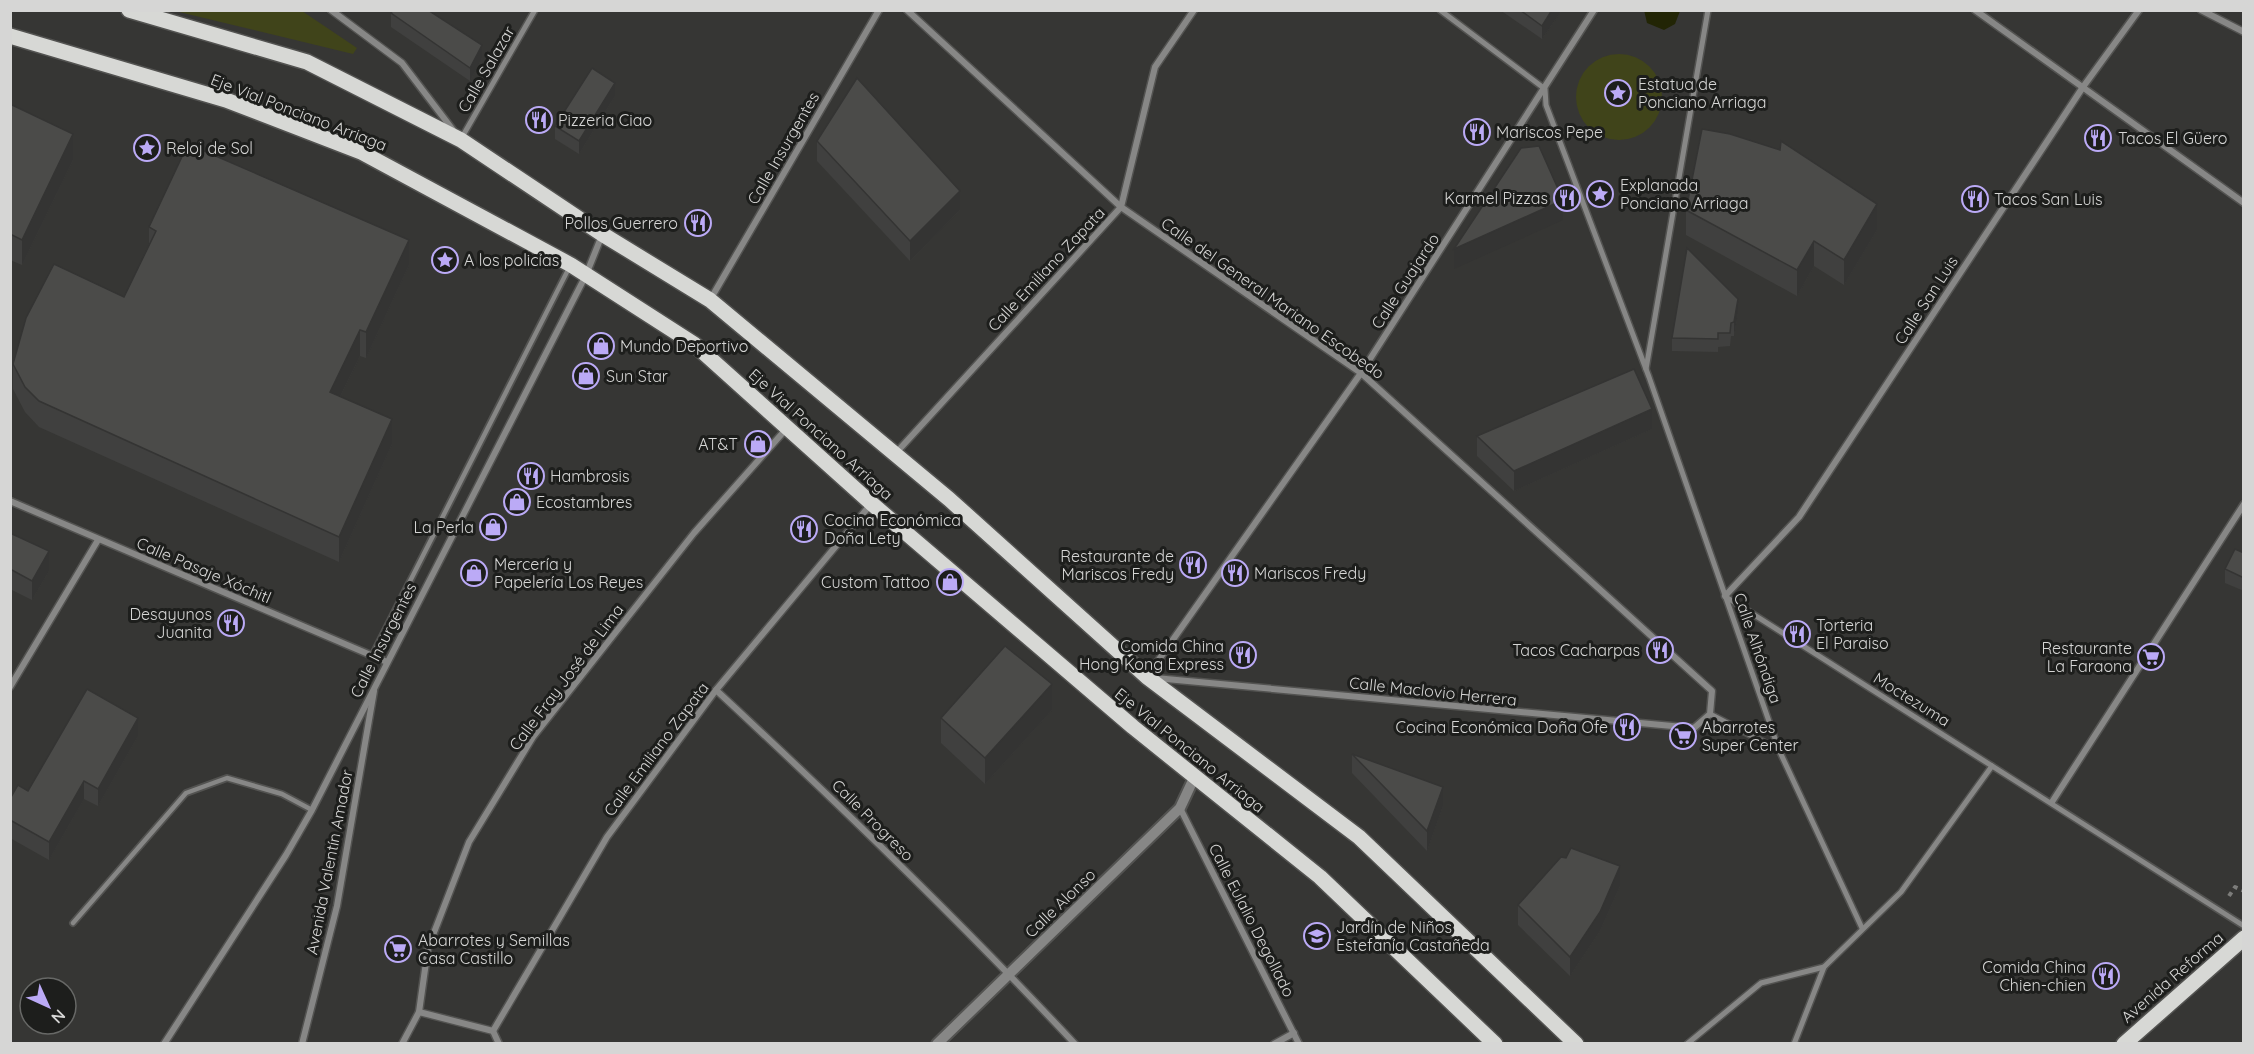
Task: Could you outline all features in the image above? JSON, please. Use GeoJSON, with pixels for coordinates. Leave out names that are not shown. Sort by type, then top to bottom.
{"type":"FeatureCollection","features":[{"type":"Feature","properties":{"kind":"main road","name":"Eje Vial Ponciano Arriaga"},"geometry":{"type":"LineString","coordinates":[[129,10],[307,62],[461,140],[602,234],[710,300],[895,454],[1147,677],[1359,837],[1576,1044]]}},
{"type":"Feature","properties":{"kind":"main road","name":"Eje Vial Ponciano Arriaga"},"geometry":{"type":"LineString","coordinates":[[10,36],[226,100],[361,152],[571,265],[694,344],[872,503],[1194,778],[1320,877],[1495,1044]]}},
{"type":"Feature","properties":{"kind":"main road","name":"Avenida Reforma"},"geometry":{"type":"LineString","coordinates":[[2124,1044],[2244,938]]}},
{"type":"Feature","properties":{"kind":"street"},"geometry":{"type":"LineString","coordinates":[[332,10],[402,63],[461,140]]}},
{"type":"Feature","properties":{"kind":"street","name":"Calle Salazar"},"geometry":{"type":"LineString","coordinates":[[461,140],[535,10]]}},
{"type":"Feature","properties":{"kind":"street","name":"Calle Insurgentes"},"geometry":{"type":"LineString","coordinates":[[710,300],[879,10]]}},
{"type":"Feature","properties":{"kind":"street","name":"Calle del General Mariano Escobedo"},"geometry":{"type":"LineString","coordinates":[[907,10],[1121,207],[1361,374],[1712,691],[1710,714]]}},
{"type":"Feature","properties":{"kind":"street","name":"Calle Emiliano Zapata"},"geometry":{"type":"LineString","coordinates":[[895,454],[1121,207],[1155,67],[1194,10]]}},
{"type":"Feature","properties":{"kind":"street"},"geometry":{"type":"LineString","coordinates":[[1440,10],[1545,89]]}},
{"type":"Feature","properties":{"kind":"street","name":"Calle Guajardo"},"geometry":{"type":"LineString","coordinates":[[1147,677],[1361,374],[1594,10]]}},
{"type":"Feature","properties":{"kind":"street","name":"Calle Alhóndiga"},"geometry":{"type":"LineString","coordinates":[[1646,370],[1708,10]]}},
{"type":"Feature","properties":{"kind":"street"},"geometry":{"type":"LineString","coordinates":[[1975,10],[2244,203]]}},
{"type":"Feature","properties":{"kind":"street","name":"Calle San Luis"},"geometry":{"type":"LineString","coordinates":[[1725,596],[1799,517],[2083,87],[2139,10]]}},
{"type":"Feature","properties":{"kind":"street"},"geometry":{"type":"LineString","coordinates":[[2201,10],[2244,32]]}},
{"type":"Feature","properties":{"kind":"street","name":"Calle Alhóndiga"},"geometry":{"type":"LineString","coordinates":[[1545,89],[1546,105],[1646,370],[1779,750],[1862,928]]}},
{"type":"Feature","properties":{"kind":"street","name":"Calle Insurgentes"},"geometry":{"type":"LineString","coordinates":[[164,1044],[286,855],[312,810],[586,275],[602,234]]}},
{"type":"Feature","properties":{"kind":"street","name":"Calle Fray José de Lima"},"geometry":{"type":"LineString","coordinates":[[402,1044],[419,1012],[428,948],[469,842],[533,737],[694,533],[787,428]]}},
{"type":"Feature","properties":{"kind":"street","name":"Calle Pasaje Xóchitl"},"geometry":{"type":"LineString","coordinates":[[10,501],[387,662]]}},
{"type":"Feature","properties":{"kind":"street","name":"Calle Emiliano Zapata"},"geometry":{"type":"LineString","coordinates":[[493,1031],[608,837],[716,690],[872,503]]}},
{"type":"Feature","properties":{"kind":"street"},"geometry":{"type":"LineString","coordinates":[[2052,802],[2244,504]]}},
{"type":"Feature","properties":{"kind":"street"},"geometry":{"type":"LineString","coordinates":[[10,687],[98,540]]}},
{"type":"Feature","properties":{"kind":"street","name":"Moctezuma"},"geometry":{"type":"LineString","coordinates":[[1725,596],[1992,766]]}},
{"type":"Feature","properties":{"kind":"street","name":"Calle Maclovio Herrera"},"geometry":{"type":"LineString","coordinates":[[1147,677],[1695,729],[1710,714]]}},
{"type":"Feature","properties":{"kind":"street","name":"Avenida Valentín Amador"},"geometry":{"type":"LineString","coordinates":[[302,1044],[337,906],[375,684]]}},
{"type":"Feature","properties":{"kind":"street","name":"Calle Progreso"},"geometry":{"type":"LineString","coordinates":[[716,690],[837,802],[1008,973],[1075,1044]]}},
{"type":"Feature","properties":{"kind":"street"},"geometry":{"type":"LineString","coordinates":[[1710,714],[1779,750]]}},
{"type":"Feature","properties":{"kind":"street"},"geometry":{"type":"LineString","coordinates":[[1794,1044],[1824,967],[1900,892],[1992,766],[2244,926]]}},
{"type":"Feature","properties":{"kind":"street","name":"Calle Alonso"},"geometry":{"type":"LineString","coordinates":[[938,1044],[1008,973],[1180,808],[1194,778]]}},
{"type":"Feature","properties":{"kind":"street","name":"Calle Eulalio Degollado"},"geometry":{"type":"LineString","coordinates":[[1180,808],[1299,1044]]}},
{"type":"Feature","properties":{"kind":"street"},"geometry":{"type":"LineString","coordinates":[[1687,1044],[1761,983],[1824,967]]}},
{"type":"Feature","properties":{"kind":"street"},"geometry":{"type":"LineString","coordinates":[[419,1012],[493,1031],[500,1044]]}},
{"type":"Feature","properties":{"kind":"street"},"geometry":{"type":"LineString","coordinates":[[1274,1044],[1294,1033]]}},
{"type":"Feature","properties":{"kind":"lane"},"geometry":{"type":"LineString","coordinates":[[372,656],[571,265]]}},
{"type":"Feature","properties":{"kind":"lane"},"geometry":{"type":"LineString","coordinates":[[73,923],[186,793],[226,778],[282,794],[312,810]]}},
{"type":"Feature","properties":{"kind":"path"},"geometry":{"type":"LineString","coordinates":[[2235,886],[2244,891]]}},
{"type":"Feature","properties":{"kind":"shaded area"},"geometry":{"type":"Polygon","coordinates":[[[1644,10],[1680,11],[1675,24],[1664,30],[1647,23],[1644,10]]]}},
{"type":"Feature","properties":{"kind":"shaded area"},"geometry":{"type":"Polygon","coordinates":[[[175,11],[302,11],[357,48],[353,54],[175,11]]]}},
{"type":"Feature","properties":{"kind":"shaded area"},"geometry":{"type":"Polygon","coordinates":[[[1619,54],[1643,61],[1655,73],[1662,97],[1655,121],[1643,133],[1619,140],[1595,133],[1583,121],[1576,97],[1583,73],[1595,61],[1619,54]]]}},
{"type":"Feature","properties":{"kind":"building"},"geometry":{"type":"Polygon","coordinates":[[[393,10],[428,10],[482,45],[470,68],[391,13],[393,10]]]}},
{"type":"Feature","properties":{"kind":"building"},"geometry":{"type":"Polygon","coordinates":[[[1520,10],[1552,10],[1542,26],[1520,10]]]}},
{"type":"Feature","properties":{"kind":"building"},"geometry":{"type":"Polygon","coordinates":[[[592,68],[615,83],[579,141],[555,126],[592,68]]]}},
{"type":"Feature","properties":{"kind":"building"},"geometry":{"type":"Polygon","coordinates":[[[857,78],[960,191],[910,241],[817,141],[857,78]]]}},
{"type":"Feature","properties":{"kind":"building"},"geometry":{"type":"Polygon","coordinates":[[[10,104],[73,134],[22,240],[10,234],[10,104]]]}},
{"type":"Feature","properties":{"kind":"building"},"geometry":{"type":"Polygon","coordinates":[[[1702,129],[1730,134],[1780,150],[1781,141],[1877,204],[1844,260],[1814,241],[1797,270],[1686,210],[1702,129]]]}},
{"type":"Feature","properties":{"kind":"building"},"geometry":{"type":"Polygon","coordinates":[[[188,144],[409,240],[366,332],[360,330],[330,392],[392,419],[339,537],[39,401],[25,387],[13,364],[26,318],[54,264],[124,297],[156,231],[149,227],[188,144]]]}},
{"type":"Feature","properties":{"kind":"building"},"geometry":{"type":"Polygon","coordinates":[[[1539,146],[1563,200],[1454,249],[1521,148],[1539,146]]]}},
{"type":"Feature","properties":{"kind":"building"},"geometry":{"type":"Polygon","coordinates":[[[1687,248],[1738,299],[1730,333],[1718,333],[1718,339],[1672,338],[1687,248]]]}},
{"type":"Feature","properties":{"kind":"building"},"geometry":{"type":"Polygon","coordinates":[[[1634,369],[1652,409],[1514,471],[1477,436],[1634,369]]]}},
{"type":"Feature","properties":{"kind":"building"},"geometry":{"type":"Polygon","coordinates":[[[10,533],[49,551],[32,581],[10,569],[10,533]]]}},
{"type":"Feature","properties":{"kind":"building"},"geometry":{"type":"Polygon","coordinates":[[[2235,549],[2244,553],[2244,578],[2225,569],[2235,549]]]}},
{"type":"Feature","properties":{"kind":"building"},"geometry":{"type":"Polygon","coordinates":[[[1005,646],[1052,684],[985,758],[941,718],[1005,646]]]}},
{"type":"Feature","properties":{"kind":"building"},"geometry":{"type":"Polygon","coordinates":[[[87,689],[138,718],[98,789],[84,781],[49,842],[10,820],[10,799],[18,785],[28,791],[87,689]]]}},
{"type":"Feature","properties":{"kind":"building"},"geometry":{"type":"Polygon","coordinates":[[[1352,754],[1443,787],[1427,831],[1352,754]]]}},
{"type":"Feature","properties":{"kind":"building"},"geometry":{"type":"Polygon","coordinates":[[[1571,848],[1620,866],[1600,912],[1570,957],[1518,905],[1561,857],[1566,858],[1571,848]]]}},
{"type":"Feature","properties":{"kind":"place","name":"Estatua de Ponciano Arriaga"},"geometry":{"type":"Point","coordinates":[1618,93]}},
{"type":"Feature","properties":{"kind":"place","name":"Pizzeria Ciao"},"geometry":{"type":"Point","coordinates":[539,120]}},
{"type":"Feature","properties":{"kind":"place","name":"Mariscos Pepe"},"geometry":{"type":"Point","coordinates":[1477,132]}},
{"type":"Feature","properties":{"kind":"place","name":"Tacos El Güero"},"geometry":{"type":"Point","coordinates":[2098,138]}},
{"type":"Feature","properties":{"kind":"place","name":"Reloj de Sol"},"geometry":{"type":"Point","coordinates":[147,148]}},
{"type":"Feature","properties":{"kind":"place","name":"Explanada Ponciano Arriaga"},"geometry":{"type":"Point","coordinates":[1600,194]}},
{"type":"Feature","properties":{"kind":"place","name":"Karmel Pizzas"},"geometry":{"type":"Point","coordinates":[1567,198]}},
{"type":"Feature","properties":{"kind":"place","name":"Tacos San Luis"},"geometry":{"type":"Point","coordinates":[1975,199]}},
{"type":"Feature","properties":{"kind":"place","name":"Pollos Guerrero"},"geometry":{"type":"Point","coordinates":[698,223]}},
{"type":"Feature","properties":{"kind":"place","name":"A los policías"},"geometry":{"type":"Point","coordinates":[445,260]}},
{"type":"Feature","properties":{"kind":"place","name":"Mundo Deportivo"},"geometry":{"type":"Point","coordinates":[601,346]}},
{"type":"Feature","properties":{"kind":"place","name":"Sun Star"},"geometry":{"type":"Point","coordinates":[586,376]}},
{"type":"Feature","properties":{"kind":"place","name":"AT&T"},"geometry":{"type":"Point","coordinates":[758,444]}},
{"type":"Feature","properties":{"kind":"place","name":"Hambrosis"},"geometry":{"type":"Point","coordinates":[531,476]}},
{"type":"Feature","properties":{"kind":"place","name":"Ecostambres"},"geometry":{"type":"Point","coordinates":[517,502]}},
{"type":"Feature","properties":{"kind":"place","name":"La Perla"},"geometry":{"type":"Point","coordinates":[493,527]}},
{"type":"Feature","properties":{"kind":"place","name":"Cocina Económica Doña Lety"},"geometry":{"type":"Point","coordinates":[804,529]}},
{"type":"Feature","properties":{"kind":"place","name":"Restaurante de Mariscos Fredy"},"geometry":{"type":"Point","coordinates":[1193,565]}},
{"type":"Feature","properties":{"kind":"place","name":"Mercería y Papelería Los Reyes"},"geometry":{"type":"Point","coordinates":[474,573]}},
{"type":"Feature","properties":{"kind":"place","name":"Mariscos Fredy"},"geometry":{"type":"Point","coordinates":[1235,573]}},
{"type":"Feature","properties":{"kind":"place","name":"Custom Tattoo"},"geometry":{"type":"Point","coordinates":[950,582]}},
{"type":"Feature","properties":{"kind":"place","name":"Desayunos Juanita"},"geometry":{"type":"Point","coordinates":[231,623]}},
{"type":"Feature","properties":{"kind":"place","name":"Torteria El Paraiso"},"geometry":{"type":"Point","coordinates":[1797,634]}},
{"type":"Feature","properties":{"kind":"place","name":"Tacos Cacharpas"},"geometry":{"type":"Point","coordinates":[1660,650]}},
{"type":"Feature","properties":{"kind":"place","name":"Comida China Hong Kong Express"},"geometry":{"type":"Point","coordinates":[1243,655]}},
{"type":"Feature","properties":{"kind":"place","name":"Restaurante La Faraona"},"geometry":{"type":"Point","coordinates":[2151,657]}},
{"type":"Feature","properties":{"kind":"place","name":"Cocina Económica Doña Ofe"},"geometry":{"type":"Point","coordinates":[1627,727]}},
{"type":"Feature","properties":{"kind":"place","name":"Abarrotes Super Center"},"geometry":{"type":"Point","coordinates":[1683,736]}},
{"type":"Feature","properties":{"kind":"place","name":"Jardín de Niños Estefanía Castañeda"},"geometry":{"type":"Point","coordinates":[1317,936]}},
{"type":"Feature","properties":{"kind":"place","name":"Abarrotes y Semillas Casa Castillo"},"geometry":{"type":"Point","coordinates":[398,949]}},
{"type":"Feature","properties":{"kind":"place","name":"Comida China Chien-chien"},"geometry":{"type":"Point","coordinates":[2106,976]}}]}
